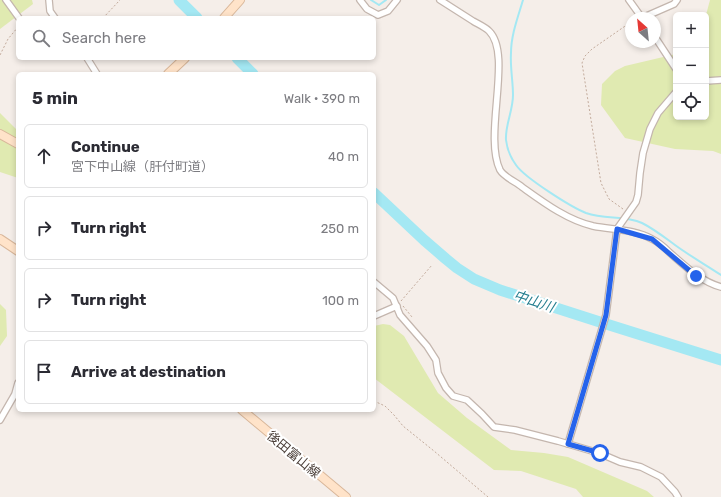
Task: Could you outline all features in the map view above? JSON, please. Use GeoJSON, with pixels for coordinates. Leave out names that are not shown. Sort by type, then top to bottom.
{"type":"FeatureCollection","features":[{"type":"Feature","properties":{"kind":"main road"},"geometry":{"type":"LineString","coordinates":[[226,16],[240,0]]}},
{"type":"Feature","properties":{"kind":"main road"},"geometry":{"type":"LineString","coordinates":[[170,72],[183,60]]}},
{"type":"Feature","properties":{"kind":"main road"},"geometry":{"type":"LineString","coordinates":[[0,134],[16,143]]}},
{"type":"Feature","properties":{"kind":"main road"},"geometry":{"type":"LineString","coordinates":[[0,239],[16,250]]}},
{"type":"Feature","properties":{"kind":"main road","name":"後田富山線"},"geometry":{"type":"LineString","coordinates":[[244,412],[346,497]]}},
{"type":"Feature","properties":{"kind":"street"},"geometry":{"type":"LineString","coordinates":[[6,0],[18,16]]}},
{"type":"Feature","properties":{"kind":"street"},"geometry":{"type":"LineString","coordinates":[[49,0],[50,11],[52,16]]}},
{"type":"Feature","properties":{"kind":"street"},"geometry":{"type":"LineString","coordinates":[[360,0],[367,9],[378,15],[388,11],[397,0]]}},
{"type":"Feature","properties":{"kind":"street"},"geometry":{"type":"LineString","coordinates":[[440,0],[489,31],[495,39],[499,67],[494,136],[497,160],[501,172],[560,212],[592,225],[617,229],[652,239],[696,276],[711,284],[721,287]]}},
{"type":"Feature","properties":{"kind":"street"},"geometry":{"type":"LineString","coordinates":[[629,0],[638,12]]}},
{"type":"Feature","properties":{"kind":"street"},"geometry":{"type":"LineString","coordinates":[[656,12],[674,4],[677,0]]}},
{"type":"Feature","properties":{"kind":"street"},"geometry":{"type":"LineString","coordinates":[[661,46],[673,64]]}},
{"type":"Feature","properties":{"kind":"street"},"geometry":{"type":"LineString","coordinates":[[88,60],[96,72]]}},
{"type":"Feature","properties":{"kind":"street"},"geometry":{"type":"LineString","coordinates":[[709,82],[721,80]]}},
{"type":"Feature","properties":{"kind":"street"},"geometry":{"type":"LineString","coordinates":[[568,444],[606,315],[617,229],[636,202],[643,153],[650,128],[658,113],[673,96]]}},
{"type":"Feature","properties":{"kind":"street"},"geometry":{"type":"LineString","coordinates":[[376,284],[399,304],[400,315],[427,346],[436,360],[438,373],[446,388],[453,396],[467,400],[494,427],[515,430],[568,444],[600,453],[620,462],[641,467],[661,477],[678,497]]}},
{"type":"Feature","properties":{"kind":"street"},"geometry":{"type":"LineString","coordinates":[[376,315],[399,304]]}},
{"type":"Feature","properties":{"kind":"street"},"geometry":{"type":"LineString","coordinates":[[0,420],[16,391]]}},
{"type":"Feature","properties":{"kind":"path"},"geometry":{"type":"LineString","coordinates":[[105,16],[120,0]]}},
{"type":"Feature","properties":{"kind":"path"},"geometry":{"type":"LineString","coordinates":[[625,26],[592,49],[585,56],[582,63],[597,168],[601,183],[609,199],[628,212]]}},
{"type":"Feature","properties":{"kind":"path"},"geometry":{"type":"LineString","coordinates":[[0,55],[8,39],[16,28]]}},
{"type":"Feature","properties":{"kind":"path"},"geometry":{"type":"LineString","coordinates":[[412,317],[399,304],[432,265]]}},
{"type":"Feature","properties":{"kind":"path"},"geometry":{"type":"LineString","coordinates":[[376,402],[384,406],[403,426],[488,497]]}},
{"type":"Feature","properties":{"kind":"green space"},"geometry":{"type":"Polygon","coordinates":[[[0,0],[32,0],[33,4],[0,29],[0,0]]]}},
{"type":"Feature","properties":{"kind":"green space"},"geometry":{"type":"Polygon","coordinates":[[[710,0],[721,0],[721,154],[713,151],[675,149],[625,138],[601,105],[602,84],[615,71],[625,66],[673,55],[673,120],[709,120],[709,12],[707,12],[710,0]]]}},
{"type":"Feature","properties":{"kind":"green space"},"geometry":{"type":"Polygon","coordinates":[[[0,113],[16,129],[16,177],[0,172],[0,113]]]}},
{"type":"Feature","properties":{"kind":"green space"},"geometry":{"type":"Polygon","coordinates":[[[0,304],[6,310],[7,336],[0,346],[0,304]]]}},
{"type":"Feature","properties":{"kind":"green space"},"geometry":{"type":"Polygon","coordinates":[[[383,324],[390,325],[404,336],[438,393],[467,418],[511,450],[568,457],[647,491],[654,497],[583,497],[576,489],[521,471],[494,470],[376,380],[376,326],[383,324]]]}},
{"type":"Feature","properties":{"kind":"waterway","name":"中山川"},"geometry":{"type":"LineString","coordinates":[[179,0],[195,16]]}},
{"type":"Feature","properties":{"kind":"waterway"},"geometry":{"type":"LineString","coordinates":[[371,0],[379,5],[386,0]]}},
{"type":"Feature","properties":{"kind":"waterway"},"geometry":{"type":"LineString","coordinates":[[523,0],[511,46],[513,101],[506,134],[508,150],[516,165],[521,171],[538,184],[579,210],[593,215],[628,219],[642,223],[655,230],[686,253],[721,275]]}},
{"type":"Feature","properties":{"kind":"waterway","name":"中山川"},"geometry":{"type":"LineString","coordinates":[[239,60],[251,72]]}},
{"type":"Feature","properties":{"kind":"waterway","name":"中山川"},"geometry":{"type":"LineString","coordinates":[[376,195],[446,259],[474,279],[500,290],[721,360]]}},
{"type":"Feature","properties":{"kind":"route"},"geometry":{"type":"LineString","coordinates":[[600,453],[568,444],[606,315],[617,229],[652,239],[696,276]]}}]}
